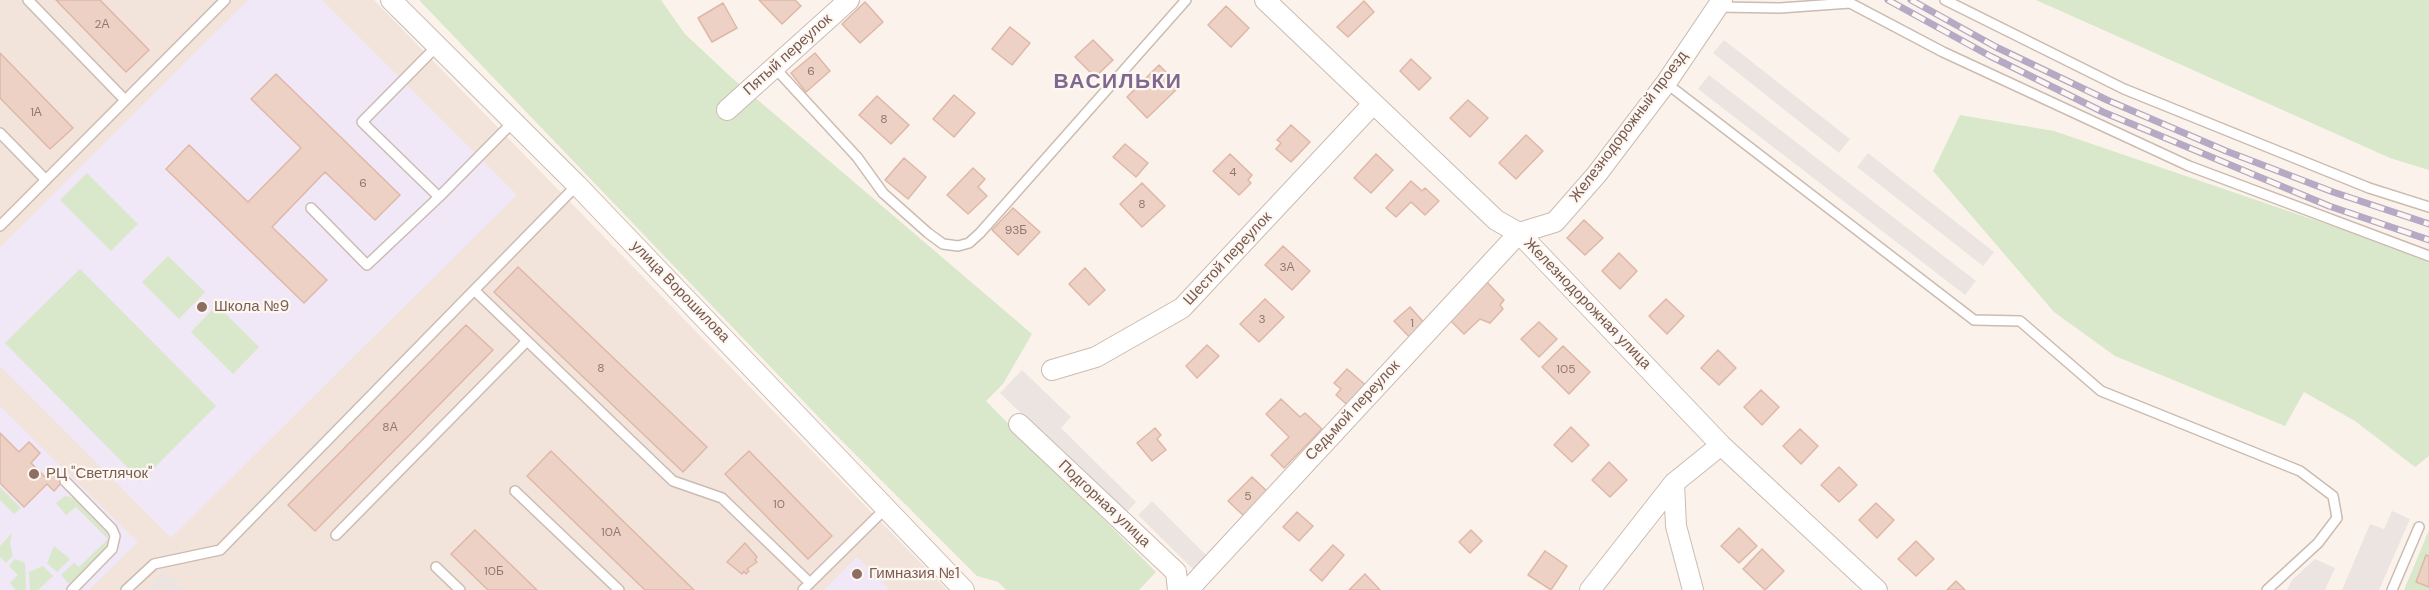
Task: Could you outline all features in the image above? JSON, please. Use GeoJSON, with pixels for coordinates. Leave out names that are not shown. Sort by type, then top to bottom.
{"type":"FeatureCollection","features":[{"type":"Feature","properties":{"kind":"street","name":"улица Ворошилова"},"geometry":{"type":"LineString","coordinates":[[390,0],[577,185],[964,590]]}},
{"type":"Feature","properties":{"kind":"street","name":"Пятый переулок"},"geometry":{"type":"LineString","coordinates":[[727,110],[849,0]]}},
{"type":"Feature","properties":{"kind":"street","name":"Железнодорожная улица"},"geometry":{"type":"LineString","coordinates":[[1265,0],[1497,220],[1519,233],[1721,445],[1877,590]]}},
{"type":"Feature","properties":{"kind":"street","name":"Железнодорожный проезд"},"geometry":{"type":"LineString","coordinates":[[1519,233],[1555,222],[1597,174],[1666,83],[1720,3]]}},
{"type":"Feature","properties":{"kind":"street","name":"Шестой переулок"},"geometry":{"type":"LineString","coordinates":[[1052,370],[1096,357],[1182,308],[1373,104]]}},
{"type":"Feature","properties":{"kind":"street","name":"Седьмой переулок"},"geometry":{"type":"LineString","coordinates":[[1188,590],[1519,233]]}},
{"type":"Feature","properties":{"kind":"street","name":"Подгорная улица"},"geometry":{"type":"LineString","coordinates":[[1019,424],[1176,572],[1178,590]]}},
{"type":"Feature","properties":{"kind":"street"},"geometry":{"type":"LineString","coordinates":[[1590,590],[1674,483],[1721,445]]}},
{"type":"Feature","properties":{"kind":"street"},"geometry":{"type":"LineString","coordinates":[[1674,483],[1676,526],[1693,590]]}},
{"type":"Feature","properties":{"kind":"lane"},"geometry":{"type":"LineString","coordinates":[[27,0],[125,100]]}},
{"type":"Feature","properties":{"kind":"lane"},"geometry":{"type":"LineString","coordinates":[[0,226],[226,0]]}},
{"type":"Feature","properties":{"kind":"lane"},"geometry":{"type":"LineString","coordinates":[[775,68],[857,157],[883,193],[943,244],[958,246],[969,243],[980,233],[1186,0]]}},
{"type":"Feature","properties":{"kind":"lane"},"geometry":{"type":"LineString","coordinates":[[1945,0],[2124,89],[2370,188],[2429,207]]}},
{"type":"Feature","properties":{"kind":"lane"},"geometry":{"type":"LineString","coordinates":[[1720,3],[1780,8],[1850,3],[1943,52],[2189,166],[2429,256]]}},
{"type":"Feature","properties":{"kind":"lane"},"geometry":{"type":"LineString","coordinates":[[437,46],[362,122],[439,197]]}},
{"type":"Feature","properties":{"kind":"lane"},"geometry":{"type":"LineString","coordinates":[[1666,83],[1974,320],[2020,321],[2101,391],[2300,471],[2333,496],[2337,518],[2318,543],[2267,590]]}},
{"type":"Feature","properties":{"kind":"lane"},"geometry":{"type":"LineString","coordinates":[[311,208],[367,265],[439,197],[513,122]]}},
{"type":"Feature","properties":{"kind":"lane"},"geometry":{"type":"LineString","coordinates":[[0,133],[46,180]]}},
{"type":"Feature","properties":{"kind":"lane"},"geometry":{"type":"LineString","coordinates":[[126,590],[154,564],[220,550],[577,185]]}},
{"type":"Feature","properties":{"kind":"lane"},"geometry":{"type":"LineString","coordinates":[[474,290],[673,481],[722,498],[806,586],[887,507]]}},
{"type":"Feature","properties":{"kind":"lane"},"geometry":{"type":"LineString","coordinates":[[336,536],[527,340]]}},
{"type":"Feature","properties":{"kind":"lane"},"geometry":{"type":"LineString","coordinates":[[65,481],[112,529],[115,536],[112,549],[72,590]]}},
{"type":"Feature","properties":{"kind":"lane"},"geometry":{"type":"LineString","coordinates":[[515,491],[619,590]]}},
{"type":"Feature","properties":{"kind":"lane"},"geometry":{"type":"LineString","coordinates":[[2392,590],[2419,527]]}},
{"type":"Feature","properties":{"kind":"lane"},"geometry":{"type":"LineString","coordinates":[[436,567],[460,590]]}},
{"type":"Feature","properties":{"kind":"shaded area"},"geometry":{"type":"Polygon","coordinates":[[[0,0],[374,0],[947,590],[0,590],[0,0]]]}},
{"type":"Feature","properties":{"kind":"shaded area","name":"Школа №9"},"geometry":{"type":"Polygon","coordinates":[[[248,0],[322,0],[517,195],[171,538],[0,366],[0,247],[248,0]]]}},
{"type":"Feature","properties":{"kind":"shaded area"},"geometry":{"type":"Polygon","coordinates":[[[1724,40],[1850,139],[1839,153],[1713,53],[1724,40]]]}},
{"type":"Feature","properties":{"kind":"shaded area"},"geometry":{"type":"Polygon","coordinates":[[[1709,75],[1976,281],[1965,295],[1698,89],[1709,75]]]}},
{"type":"Feature","properties":{"kind":"shaded area"},"geometry":{"type":"Polygon","coordinates":[[[1868,153],[1994,252],[1983,266],[1857,167],[1868,153]]]}},
{"type":"Feature","properties":{"kind":"shaded area"},"geometry":{"type":"Polygon","coordinates":[[[1022,370],[1071,417],[1061,428],[1136,502],[1125,514],[1000,393],[1022,370]]]}},
{"type":"Feature","properties":{"kind":"shaded area","name":"РЦ \"Светлячок\""},"geometry":{"type":"Polygon","coordinates":[[[0,406],[138,542],[89,590],[0,590],[0,406]]]}},
{"type":"Feature","properties":{"kind":"shaded area"},"geometry":{"type":"Polygon","coordinates":[[[1152,501],[1210,559],[1196,572],[1138,515],[1152,501]]]}},
{"type":"Feature","properties":{"kind":"shaded area"},"geometry":{"type":"Polygon","coordinates":[[[2392,511],[2410,519],[2379,590],[2342,590],[2370,524],[2384,529],[2392,511]]]}},
{"type":"Feature","properties":{"kind":"shaded area","name":"Гимназия №1"},"geometry":{"type":"Polygon","coordinates":[[[857,557],[890,590],[824,590],[857,557]]]}},
{"type":"Feature","properties":{"kind":"shaded area"},"geometry":{"type":"Polygon","coordinates":[[[2315,559],[2335,568],[2325,590],[2287,590],[2292,580],[2315,559]]]}},
{"type":"Feature","properties":{"kind":"shaded area"},"geometry":{"type":"Polygon","coordinates":[[[163,572],[186,590],[148,590],[163,572]]]}},
{"type":"Feature","properties":{"kind":"green space"},"geometry":{"type":"Polygon","coordinates":[[[419,0],[661,0],[685,34],[731,77],[1032,334],[1003,384],[986,401],[1156,572],[1139,590],[1006,590],[998,582],[977,576],[830,429],[419,0]]]}},
{"type":"Feature","properties":{"kind":"green space"},"geometry":{"type":"Polygon","coordinates":[[[2036,0],[2429,0],[2429,170],[2390,158],[2036,0]]]}},
{"type":"Feature","properties":{"kind":"green space"},"geometry":{"type":"Polygon","coordinates":[[[1960,115],[2054,131],[2429,259],[2429,456],[2415,467],[2355,421],[2304,392],[2285,426],[2115,356],[2054,312],[1933,171],[1960,115]]]}},
{"type":"Feature","properties":{"kind":"green space"},"geometry":{"type":"Polygon","coordinates":[[[87,173],[138,224],[111,251],[60,200],[87,173]]]}},
{"type":"Feature","properties":{"kind":"green space"},"geometry":{"type":"Polygon","coordinates":[[[168,256],[205,292],[179,319],[142,282],[168,256]]]}},
{"type":"Feature","properties":{"kind":"green space"},"geometry":{"type":"Polygon","coordinates":[[[80,269],[216,406],[141,481],[5,343],[80,269]]]}},
{"type":"Feature","properties":{"kind":"green space"},"geometry":{"type":"Polygon","coordinates":[[[217,305],[259,347],[233,374],[191,332],[217,305]]]}},
{"type":"Feature","properties":{"kind":"green space"},"geometry":{"type":"Polygon","coordinates":[[[0,487],[21,508],[14,514],[0,500],[0,487]]]}},
{"type":"Feature","properties":{"kind":"green space"},"geometry":{"type":"Polygon","coordinates":[[[65,496],[74,498],[107,533],[108,539],[76,507],[66,515],[56,503],[65,496]]]}},
{"type":"Feature","properties":{"kind":"green space"},"geometry":{"type":"Polygon","coordinates":[[[2429,530],[2429,590],[2404,590],[2429,530]]]}},
{"type":"Feature","properties":{"kind":"green space"},"geometry":{"type":"Polygon","coordinates":[[[12,533],[10,544],[13,556],[6,563],[0,557],[0,546],[12,533]]]}},
{"type":"Feature","properties":{"kind":"green space"},"geometry":{"type":"Polygon","coordinates":[[[108,539],[107,548],[69,584],[61,575],[74,563],[79,567],[108,539]]]}},
{"type":"Feature","properties":{"kind":"green space"},"geometry":{"type":"Polygon","coordinates":[[[54,546],[70,559],[57,572],[47,563],[54,546]]]}},
{"type":"Feature","properties":{"kind":"green space"},"geometry":{"type":"Polygon","coordinates":[[[15,559],[25,563],[26,590],[16,590],[10,583],[18,575],[9,566],[15,559]]]}},
{"type":"Feature","properties":{"kind":"green space"},"geometry":{"type":"Polygon","coordinates":[[[43,566],[53,576],[38,590],[30,590],[29,572],[43,566]]]}},
{"type":"Feature","properties":{"kind":"building"},"geometry":{"type":"Polygon","coordinates":[[[56,0],[100,0],[149,50],[126,72],[56,0]]]}},
{"type":"Feature","properties":{"kind":"building"},"geometry":{"type":"Polygon","coordinates":[[[759,0],[795,0],[801,6],[782,24],[759,0]]]}},
{"type":"Feature","properties":{"kind":"building"},"geometry":{"type":"Polygon","coordinates":[[[1364,1],[1374,12],[1348,37],[1337,27],[1364,1]]]}},
{"type":"Feature","properties":{"kind":"building"},"geometry":{"type":"Polygon","coordinates":[[[865,2],[883,22],[860,43],[842,24],[865,2]]]}},
{"type":"Feature","properties":{"kind":"building"},"geometry":{"type":"Polygon","coordinates":[[[723,3],[737,28],[712,42],[698,18],[723,3]]]}},
{"type":"Feature","properties":{"kind":"building"},"geometry":{"type":"Polygon","coordinates":[[[1226,6],[1249,28],[1231,47],[1208,25],[1226,6]]]}},
{"type":"Feature","properties":{"kind":"building"},"geometry":{"type":"Polygon","coordinates":[[[1010,27],[1030,43],[1012,65],[992,49],[1010,27]]]}},
{"type":"Feature","properties":{"kind":"building"},"geometry":{"type":"Polygon","coordinates":[[[1093,40],[1113,60],[1095,77],[1075,57],[1093,40]]]}},
{"type":"Feature","properties":{"kind":"building"},"geometry":{"type":"Polygon","coordinates":[[[0,53],[73,128],[50,149],[0,98],[0,53]]]}},
{"type":"Feature","properties":{"kind":"building"},"geometry":{"type":"Polygon","coordinates":[[[815,53],[830,71],[806,92],[791,73],[815,53]]]}},
{"type":"Feature","properties":{"kind":"building"},"geometry":{"type":"Polygon","coordinates":[[[1411,59],[1431,78],[1419,90],[1400,71],[1411,59]]]}},
{"type":"Feature","properties":{"kind":"building"},"geometry":{"type":"Polygon","coordinates":[[[1159,65],[1180,86],[1147,118],[1127,97],[1159,65]]]}},
{"type":"Feature","properties":{"kind":"building"},"geometry":{"type":"Polygon","coordinates":[[[276,74],[400,195],[375,220],[325,172],[272,227],[327,280],[304,303],[166,169],[189,145],[248,202],[301,148],[251,99],[276,74]]]}},
{"type":"Feature","properties":{"kind":"building"},"geometry":{"type":"Polygon","coordinates":[[[954,95],[975,113],[954,137],[933,119],[954,95]]]}},
{"type":"Feature","properties":{"kind":"building"},"geometry":{"type":"Polygon","coordinates":[[[877,96],[909,125],[891,144],[859,115],[877,96]]]}},
{"type":"Feature","properties":{"kind":"building"},"geometry":{"type":"Polygon","coordinates":[[[1468,100],[1488,118],[1470,137],[1450,118],[1468,100]]]}},
{"type":"Feature","properties":{"kind":"building"},"geometry":{"type":"Polygon","coordinates":[[[1291,125],[1310,142],[1291,162],[1276,149],[1281,143],[1277,140],[1291,125]]]}},
{"type":"Feature","properties":{"kind":"building"},"geometry":{"type":"Polygon","coordinates":[[[1526,135],[1543,151],[1516,179],[1499,163],[1526,135]]]}},
{"type":"Feature","properties":{"kind":"building"},"geometry":{"type":"Polygon","coordinates":[[[1125,144],[1148,163],[1136,177],[1113,157],[1125,144]]]}},
{"type":"Feature","properties":{"kind":"building"},"geometry":{"type":"Polygon","coordinates":[[[1230,154],[1252,175],[1248,180],[1251,183],[1239,195],[1213,171],[1230,154]]]}},
{"type":"Feature","properties":{"kind":"building"},"geometry":{"type":"Polygon","coordinates":[[[1376,154],[1393,170],[1371,193],[1354,178],[1376,154]]]}},
{"type":"Feature","properties":{"kind":"building"},"geometry":{"type":"Polygon","coordinates":[[[904,158],[926,177],[908,199],[885,180],[904,158]]]}},
{"type":"Feature","properties":{"kind":"building"},"geometry":{"type":"Polygon","coordinates":[[[973,168],[985,179],[978,187],[987,196],[968,214],[947,195],[973,168]]]}},
{"type":"Feature","properties":{"kind":"building"},"geometry":{"type":"Polygon","coordinates":[[[1411,181],[1422,191],[1425,188],[1439,201],[1425,215],[1411,202],[1396,217],[1386,208],[1411,181]]]}},
{"type":"Feature","properties":{"kind":"building"},"geometry":{"type":"Polygon","coordinates":[[[1142,183],[1165,206],[1142,227],[1120,204],[1142,183]]]}},
{"type":"Feature","properties":{"kind":"building"},"geometry":{"type":"Polygon","coordinates":[[[1013,208],[1040,232],[1018,255],[992,230],[1013,208]]]}},
{"type":"Feature","properties":{"kind":"building"},"geometry":{"type":"Polygon","coordinates":[[[1584,220],[1603,238],[1585,255],[1567,238],[1584,220]]]}},
{"type":"Feature","properties":{"kind":"building"},"geometry":{"type":"Polygon","coordinates":[[[1283,246],[1310,271],[1292,290],[1265,265],[1283,246]]]}},
{"type":"Feature","properties":{"kind":"building"},"geometry":{"type":"Polygon","coordinates":[[[1619,253],[1637,271],[1620,289],[1602,271],[1619,253]]]}},
{"type":"Feature","properties":{"kind":"building"},"geometry":{"type":"Polygon","coordinates":[[[518,267],[707,447],[683,472],[494,292],[518,267]]]}},
{"type":"Feature","properties":{"kind":"building"},"geometry":{"type":"Polygon","coordinates":[[[1085,268],[1105,290],[1089,305],[1069,284],[1085,268]]]}},
{"type":"Feature","properties":{"kind":"building"},"geometry":{"type":"Polygon","coordinates":[[[1485,280],[1504,300],[1500,305],[1503,309],[1490,323],[1480,319],[1464,334],[1449,319],[1485,280]]]}},
{"type":"Feature","properties":{"kind":"building"},"geometry":{"type":"Polygon","coordinates":[[[1265,299],[1284,317],[1259,342],[1240,324],[1265,299]]]}},
{"type":"Feature","properties":{"kind":"building"},"geometry":{"type":"Polygon","coordinates":[[[1666,299],[1684,316],[1667,334],[1649,316],[1666,299]]]}},
{"type":"Feature","properties":{"kind":"building"},"geometry":{"type":"Polygon","coordinates":[[[1410,307],[1429,328],[1414,342],[1394,321],[1410,307]]]}},
{"type":"Feature","properties":{"kind":"building"},"geometry":{"type":"Polygon","coordinates":[[[1539,322],[1557,339],[1539,357],[1521,339],[1539,322]]]}},
{"type":"Feature","properties":{"kind":"building"},"geometry":{"type":"Polygon","coordinates":[[[466,325],[493,350],[315,531],[288,505],[466,325]]]}},
{"type":"Feature","properties":{"kind":"building"},"geometry":{"type":"Polygon","coordinates":[[[1207,345],[1219,356],[1197,378],[1186,366],[1207,345]]]}},
{"type":"Feature","properties":{"kind":"building"},"geometry":{"type":"Polygon","coordinates":[[[1563,346],[1590,372],[1569,394],[1542,367],[1563,346]]]}},
{"type":"Feature","properties":{"kind":"building"},"geometry":{"type":"Polygon","coordinates":[[[1718,350],[1736,368],[1719,385],[1701,368],[1718,350]]]}},
{"type":"Feature","properties":{"kind":"building"},"geometry":{"type":"Polygon","coordinates":[[[1347,369],[1369,388],[1351,408],[1336,395],[1341,389],[1334,383],[1347,369]]]}},
{"type":"Feature","properties":{"kind":"building"},"geometry":{"type":"Polygon","coordinates":[[[1761,390],[1779,407],[1762,425],[1744,407],[1761,390]]]}},
{"type":"Feature","properties":{"kind":"building"},"geometry":{"type":"Polygon","coordinates":[[[1281,399],[1300,417],[1305,413],[1322,429],[1284,468],[1271,455],[1289,437],[1266,414],[1281,399]]]}},
{"type":"Feature","properties":{"kind":"building"},"geometry":{"type":"Polygon","coordinates":[[[1571,427],[1589,445],[1572,462],[1554,445],[1571,427]]]}},
{"type":"Feature","properties":{"kind":"building"},"geometry":{"type":"Polygon","coordinates":[[[1155,428],[1161,435],[1157,439],[1166,450],[1152,461],[1137,443],[1155,428]]]}},
{"type":"Feature","properties":{"kind":"building"},"geometry":{"type":"Polygon","coordinates":[[[1800,429],[1818,446],[1801,464],[1783,446],[1800,429]]]}},
{"type":"Feature","properties":{"kind":"building"},"geometry":{"type":"Polygon","coordinates":[[[0,433],[19,452],[29,442],[40,453],[31,463],[45,477],[51,471],[62,482],[54,491],[47,484],[24,507],[0,483],[0,433]]]}},
{"type":"Feature","properties":{"kind":"building"},"geometry":{"type":"Polygon","coordinates":[[[551,451],[694,590],[645,590],[527,476],[551,451]]]}},
{"type":"Feature","properties":{"kind":"building"},"geometry":{"type":"Polygon","coordinates":[[[749,451],[832,536],[808,559],[725,474],[749,451]]]}},
{"type":"Feature","properties":{"kind":"building"},"geometry":{"type":"Polygon","coordinates":[[[1609,462],[1627,480],[1610,497],[1592,480],[1609,462]]]}},
{"type":"Feature","properties":{"kind":"building"},"geometry":{"type":"Polygon","coordinates":[[[1839,467],[1857,485],[1839,502],[1821,485],[1839,467]]]}},
{"type":"Feature","properties":{"kind":"building"},"geometry":{"type":"Polygon","coordinates":[[[1252,477],[1269,493],[1245,517],[1228,501],[1252,477]]]}},
{"type":"Feature","properties":{"kind":"building"},"geometry":{"type":"Polygon","coordinates":[[[1876,503],[1894,520],[1877,538],[1859,520],[1876,503]]]}},
{"type":"Feature","properties":{"kind":"building"},"geometry":{"type":"Polygon","coordinates":[[[1297,512],[1313,526],[1299,541],[1283,527],[1297,512]]]}},
{"type":"Feature","properties":{"kind":"building"},"geometry":{"type":"Polygon","coordinates":[[[1739,528],[1757,546],[1739,563],[1721,546],[1739,528]]]}},
{"type":"Feature","properties":{"kind":"building"},"geometry":{"type":"Polygon","coordinates":[[[475,530],[537,590],[488,590],[451,554],[475,530]]]}},
{"type":"Feature","properties":{"kind":"building"},"geometry":{"type":"Polygon","coordinates":[[[1471,530],[1482,541],[1470,553],[1459,542],[1471,530]]]}},
{"type":"Feature","properties":{"kind":"building"},"geometry":{"type":"Polygon","coordinates":[[[1916,541],[1934,559],[1916,576],[1898,559],[1916,541]]]}},
{"type":"Feature","properties":{"kind":"building"},"geometry":{"type":"Polygon","coordinates":[[[745,543],[757,557],[755,560],[757,562],[747,569],[749,571],[746,574],[744,571],[742,574],[727,562],[745,543]]]}},
{"type":"Feature","properties":{"kind":"building"},"geometry":{"type":"Polygon","coordinates":[[[1333,545],[1344,555],[1322,581],[1310,570],[1333,545]]]}},
{"type":"Feature","properties":{"kind":"building"},"geometry":{"type":"Polygon","coordinates":[[[1762,549],[1784,571],[1765,590],[1743,569],[1762,549]]]}},
{"type":"Feature","properties":{"kind":"building"},"geometry":{"type":"Polygon","coordinates":[[[1545,551],[1567,566],[1551,590],[1528,575],[1545,551]]]}},
{"type":"Feature","properties":{"kind":"building"},"geometry":{"type":"Polygon","coordinates":[[[2426,555],[2429,556],[2429,587],[2416,582],[2426,555]]]}},
{"type":"Feature","properties":{"kind":"building"},"geometry":{"type":"Polygon","coordinates":[[[1365,574],[1380,590],[1349,590],[1365,574]]]}},
{"type":"Feature","properties":{"kind":"building"},"geometry":{"type":"Polygon","coordinates":[[[1956,581],[1965,590],[1947,590],[1956,581]]]}},
{"type":"Feature","properties":{"kind":"railway"},"geometry":{"type":"LineString","coordinates":[[1888,0],[1990,56],[2103,112],[2329,206],[2429,240]]}},
{"type":"Feature","properties":{"kind":"railway"},"geometry":{"type":"LineString","coordinates":[[1911,0],[1996,47],[2107,100],[2226,151],[2333,192],[2429,224]]}},
{"type":"Feature","properties":{"kind":"place","name":"Школа №9"},"geometry":{"type":"Point","coordinates":[202,307]}},
{"type":"Feature","properties":{"kind":"place","name":"РЦ \"Светлячок\""},"geometry":{"type":"Point","coordinates":[34,474]}},
{"type":"Feature","properties":{"kind":"place","name":"Гимназия №1"},"geometry":{"type":"Point","coordinates":[857,574]}},
{"type":"Feature","properties":{"kind":"district","name":"ВАСИЛЬКИ"},"geometry":{"type":"Point","coordinates":[1118,82]}}]}
